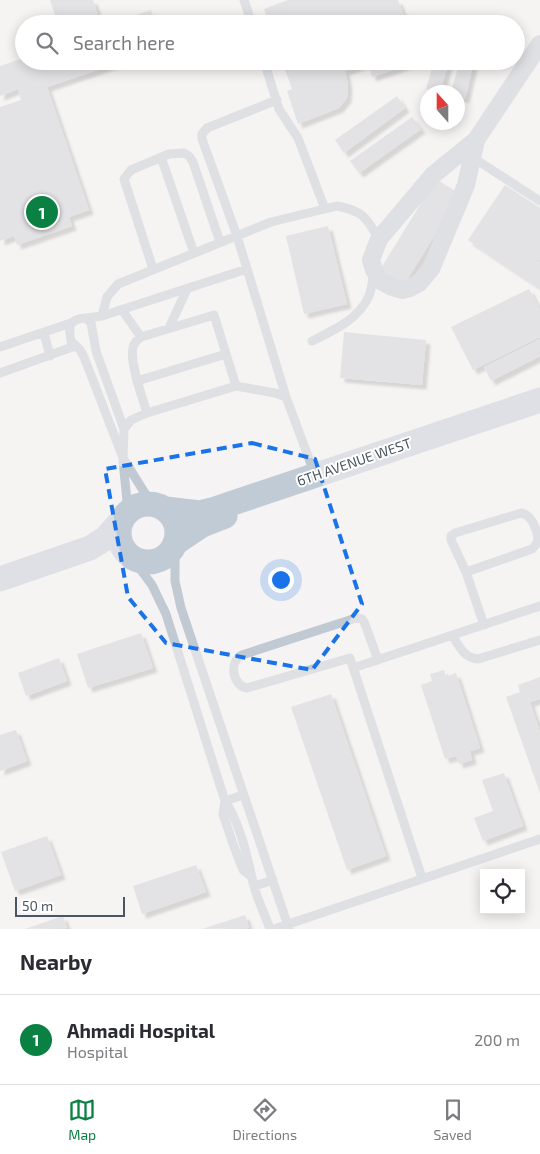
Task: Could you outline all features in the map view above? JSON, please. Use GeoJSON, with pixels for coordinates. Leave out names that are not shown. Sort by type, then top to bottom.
{"type":"FeatureCollection","features":[{"type":"Feature","properties":{"kind":"main road","name":"6TH AVENUE WEST"},"geometry":{"type":"LineString","coordinates":[[159,506],[200,513],[212,510],[540,400]]}},
{"type":"Feature","properties":{"kind":"main road","name":"6TH AVENUE WEST"},"geometry":{"type":"LineString","coordinates":[[175,544],[192,531],[211,521],[540,410]]}},
{"type":"Feature","properties":{"kind":"main road"},"geometry":{"type":"LineString","coordinates":[[0,579],[90,548],[106,538],[124,516],[143,504],[159,506],[171,515],[177,528],[175,544],[166,556],[157,560],[147,562],[130,557],[105,556],[94,558],[0,590]]}},
{"type":"Feature","properties":{"kind":"main road"},"geometry":{"type":"LineString","coordinates":[[124,516],[118,531],[119,540],[130,557]]}},
{"type":"Feature","properties":{"kind":"street"},"geometry":{"type":"LineString","coordinates":[[474,149],[433,175],[379,239],[371,260],[374,270],[381,280],[392,287],[402,290],[419,283],[431,269],[466,185],[474,149],[538,53]]}},
{"type":"Feature","properties":{"kind":"lane"},"geometry":{"type":"LineString","coordinates":[[244,0],[249,15]]}},
{"type":"Feature","properties":{"kind":"lane"},"geometry":{"type":"LineString","coordinates":[[267,70],[279,109],[298,138],[325,209]]}},
{"type":"Feature","properties":{"kind":"lane"},"geometry":{"type":"LineString","coordinates":[[277,100],[206,128],[202,134],[202,139],[236,236],[286,397],[316,475]]}},
{"type":"Feature","properties":{"kind":"lane"},"geometry":{"type":"LineString","coordinates":[[474,149],[540,201]]}},
{"type":"Feature","properties":{"kind":"lane"},"geometry":{"type":"LineString","coordinates":[[153,269],[124,179],[131,170],[161,157],[169,154],[184,153],[189,156],[193,162],[220,242]]}},
{"type":"Feature","properties":{"kind":"lane"},"geometry":{"type":"LineString","coordinates":[[161,157],[194,253]]}},
{"type":"Feature","properties":{"kind":"lane"},"geometry":{"type":"LineString","coordinates":[[102,316],[107,297],[118,284],[270,222],[337,206],[348,208],[366,217],[379,239]]}},
{"type":"Feature","properties":{"kind":"lane"},"geometry":{"type":"LineString","coordinates":[[0,347],[71,323],[78,318],[102,316],[246,269]]}},
{"type":"Feature","properties":{"kind":"lane"},"geometry":{"type":"LineString","coordinates":[[312,342],[344,326],[359,311],[369,296],[374,270]]}},
{"type":"Feature","properties":{"kind":"lane"},"geometry":{"type":"LineString","coordinates":[[169,328],[187,289]]}},
{"type":"Feature","properties":{"kind":"lane"},"geometry":{"type":"LineString","coordinates":[[122,310],[141,337]]}},
{"type":"Feature","properties":{"kind":"lane"},"geometry":{"type":"LineString","coordinates":[[147,413],[137,381],[132,355],[135,342],[141,337],[214,314],[236,386]]}},
{"type":"Feature","properties":{"kind":"lane"},"geometry":{"type":"LineString","coordinates":[[86,318],[91,323],[96,351],[124,429],[124,516]]}},
{"type":"Feature","properties":{"kind":"lane"},"geometry":{"type":"LineString","coordinates":[[71,323],[69,334],[71,341],[84,357],[123,458],[159,506]]}},
{"type":"Feature","properties":{"kind":"lane"},"geometry":{"type":"LineString","coordinates":[[44,333],[50,356]]}},
{"type":"Feature","properties":{"kind":"lane"},"geometry":{"type":"LineString","coordinates":[[0,373],[75,346]]}},
{"type":"Feature","properties":{"kind":"lane"},"geometry":{"type":"LineString","coordinates":[[137,381],[226,354]]}},
{"type":"Feature","properties":{"kind":"lane"},"geometry":{"type":"LineString","coordinates":[[124,429],[131,420],[147,413],[236,386],[275,392],[286,397]]}},
{"type":"Feature","properties":{"kind":"lane"},"geometry":{"type":"LineString","coordinates":[[466,572],[532,549],[537,544],[538,538],[530,516],[521,513],[455,533],[451,536],[451,540],[466,572],[484,625]]}},
{"type":"Feature","properties":{"kind":"lane"},"geometry":{"type":"LineString","coordinates":[[175,544],[175,572],[178,598],[289,927]]}},
{"type":"Feature","properties":{"kind":"lane"},"geometry":{"type":"LineString","coordinates":[[130,557],[152,585],[162,604],[225,801],[224,819],[243,870],[253,882],[270,929]]}},
{"type":"Feature","properties":{"kind":"lane"},"geometry":{"type":"LineString","coordinates":[[162,604],[178,598]]}},
{"type":"Feature","properties":{"kind":"lane"},"geometry":{"type":"LineString","coordinates":[[354,668],[540,606]]}},
{"type":"Feature","properties":{"kind":"lane"},"geometry":{"type":"LineString","coordinates":[[378,660],[365,624],[362,619],[356,618],[242,655],[234,662],[233,668],[239,684],[242,688],[247,688],[350,658],[422,878]]}},
{"type":"Feature","properties":{"kind":"lane"},"geometry":{"type":"LineString","coordinates":[[452,635],[464,653],[471,658],[478,659],[540,640]]}},
{"type":"Feature","properties":{"kind":"lane"},"geometry":{"type":"LineString","coordinates":[[175,641],[190,636]]}},
{"type":"Feature","properties":{"kind":"lane"},"geometry":{"type":"LineString","coordinates":[[225,801],[243,795]]}},
{"type":"Feature","properties":{"kind":"lane"},"geometry":{"type":"LineString","coordinates":[[274,929],[289,927],[422,878],[540,839]]}},
{"type":"Feature","properties":{"kind":"lane"},"geometry":{"type":"LineString","coordinates":[[253,882],[273,880]]}},
{"type":"Feature","properties":{"kind":"highlighted area"},"geometry":{"type":"Polygon","coordinates":[[[252,443],[315,459],[362,604],[312,670],[166,643],[128,597],[105,469],[252,443]]]}},
{"type":"Feature","properties":{"kind":"building"},"geometry":{"type":"Polygon","coordinates":[[[50,0],[93,0],[98,15],[55,15],[50,0]]]}},
{"type":"Feature","properties":{"kind":"building"},"geometry":{"type":"Polygon","coordinates":[[[288,0],[398,0],[403,15],[266,15],[264,9],[288,0]]]}},
{"type":"Feature","properties":{"kind":"building"},"geometry":{"type":"Polygon","coordinates":[[[151,10],[152,15],[136,15],[151,10]]]}},
{"type":"Feature","properties":{"kind":"building"},"geometry":{"type":"Polygon","coordinates":[[[15,61],[15,70],[97,70],[47,87],[89,210],[69,217],[72,226],[17,245],[14,236],[0,241],[0,107],[21,100],[18,89],[0,96],[0,66],[15,61]]]}},
{"type":"Feature","properties":{"kind":"building"},"geometry":{"type":"Polygon","coordinates":[[[285,70],[348,70],[345,71],[348,85],[347,98],[339,108],[298,124],[287,91],[292,89],[285,70]]]}},
{"type":"Feature","properties":{"kind":"building"},"geometry":{"type":"Polygon","coordinates":[[[370,70],[392,70],[372,77],[370,70]]]}},
{"type":"Feature","properties":{"kind":"building"},"geometry":{"type":"Polygon","coordinates":[[[431,70],[446,70],[442,85],[427,85],[431,70]]]}},
{"type":"Feature","properties":{"kind":"building"},"geometry":{"type":"Polygon","coordinates":[[[457,70],[472,70],[465,99],[465,85],[453,85],[457,70]]]}},
{"type":"Feature","properties":{"kind":"building"},"geometry":{"type":"Polygon","coordinates":[[[397,96],[405,108],[344,153],[335,140],[397,96]]]}},
{"type":"Feature","properties":{"kind":"building"},"geometry":{"type":"Polygon","coordinates":[[[412,117],[420,128],[420,130],[359,173],[350,161],[412,117]]]}},
{"type":"Feature","properties":{"kind":"building"},"geometry":{"type":"Polygon","coordinates":[[[436,179],[460,194],[405,283],[381,268],[436,179]]]}},
{"type":"Feature","properties":{"kind":"building"},"geometry":{"type":"Polygon","coordinates":[[[505,185],[540,208],[540,257],[482,219],[505,185]]]}},
{"type":"Feature","properties":{"kind":"building"},"geometry":{"type":"Polygon","coordinates":[[[482,219],[540,259],[540,288],[468,240],[482,219]]]}},
{"type":"Feature","properties":{"kind":"building"},"geometry":{"type":"Polygon","coordinates":[[[328,226],[347,304],[304,314],[286,236],[328,226]]]}},
{"type":"Feature","properties":{"kind":"building"},"geometry":{"type":"Polygon","coordinates":[[[529,289],[540,310],[540,337],[473,370],[451,327],[529,289]]]}},
{"type":"Feature","properties":{"kind":"building"},"geometry":{"type":"Polygon","coordinates":[[[344,332],[426,340],[422,385],[340,378],[344,332]]]}},
{"type":"Feature","properties":{"kind":"building"},"geometry":{"type":"Polygon","coordinates":[[[540,339],[540,356],[491,381],[484,367],[540,339]]]}},
{"type":"Feature","properties":{"kind":"building"},"geometry":{"type":"Polygon","coordinates":[[[141,633],[153,668],[88,688],[77,654],[141,633]]]}},
{"type":"Feature","properties":{"kind":"building"},"geometry":{"type":"Polygon","coordinates":[[[59,658],[67,681],[26,696],[18,673],[59,658]]]}},
{"type":"Feature","properties":{"kind":"building"},"geometry":{"type":"Polygon","coordinates":[[[444,670],[446,677],[456,673],[480,748],[470,751],[472,760],[459,764],[456,756],[445,759],[421,685],[432,681],[430,674],[444,670]]]}},
{"type":"Feature","properties":{"kind":"building"},"geometry":{"type":"Polygon","coordinates":[[[540,677],[540,699],[530,702],[540,732],[540,793],[506,697],[520,692],[518,685],[540,677]]]}},
{"type":"Feature","properties":{"kind":"building"},"geometry":{"type":"Polygon","coordinates":[[[331,694],[386,856],[347,870],[291,707],[331,694]]]}},
{"type":"Feature","properties":{"kind":"building"},"geometry":{"type":"Polygon","coordinates":[[[16,730],[27,761],[0,771],[0,735],[16,730]]]}},
{"type":"Feature","properties":{"kind":"building"},"geometry":{"type":"Polygon","coordinates":[[[504,773],[523,826],[483,841],[474,818],[493,811],[482,780],[504,773]]]}},
{"type":"Feature","properties":{"kind":"building"},"geometry":{"type":"Polygon","coordinates":[[[47,836],[61,875],[15,891],[1,852],[47,836]]]}},
{"type":"Feature","properties":{"kind":"building"},"geometry":{"type":"Polygon","coordinates":[[[196,865],[206,892],[142,914],[133,886],[196,865]]]}},
{"type":"Feature","properties":{"kind":"building"},"geometry":{"type":"Polygon","coordinates":[[[245,915],[249,928],[202,929],[245,915]]]}},
{"type":"Feature","properties":{"kind":"building"},"geometry":{"type":"Polygon","coordinates":[[[63,916],[67,928],[25,929],[63,916]]]}},
{"type":"Feature","properties":{"kind":"place","name":"Ahmadi Hospital"},"geometry":{"type":"Point","coordinates":[42,212]}}]}
